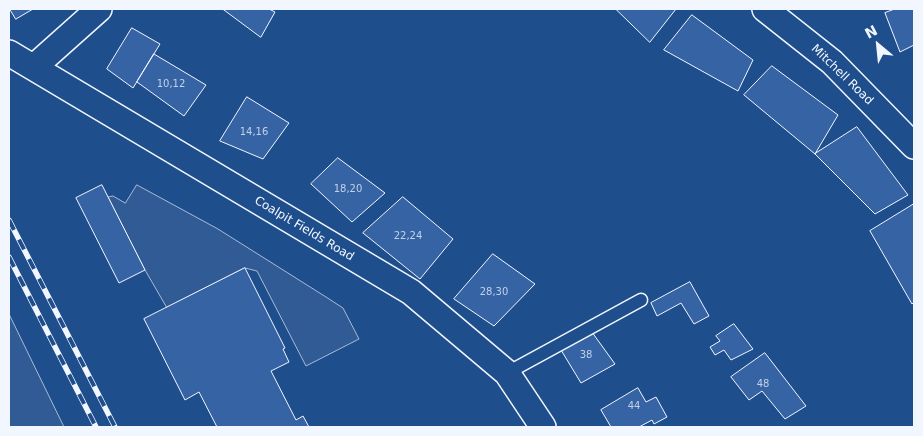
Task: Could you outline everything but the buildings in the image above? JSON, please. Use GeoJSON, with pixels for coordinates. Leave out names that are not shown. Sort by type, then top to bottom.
{"type":"FeatureCollection","features":[{"type":"Feature","properties":{"kind":"street"},"geometry":{"type":"LineString","coordinates":[[34,67],[99,9]]}},
{"type":"Feature","properties":{"kind":"street","name":"Mitchell Road"},"geometry":{"type":"LineString","coordinates":[[777,11],[832,62],[914,146]]}},
{"type":"Feature","properties":{"kind":"street","name":"Coalpit Fields Road"},"geometry":{"type":"LineString","coordinates":[[9,53],[411,292],[507,373],[543,427]]}},
{"type":"Feature","properties":{"kind":"lane"},"geometry":{"type":"LineString","coordinates":[[507,373],[640,300]]}},
{"type":"Feature","properties":{"kind":"shaded area"},"geometry":{"type":"Polygon","coordinates":[[[137,185],[218,229],[343,308],[359,339],[306,366],[257,271],[245,268],[167,308],[145,270],[108,197],[113,196],[125,203],[137,185]]]}},
{"type":"Feature","properties":{"kind":"shaded area"},"geometry":{"type":"Polygon","coordinates":[[[9,314],[64,427],[9,427],[9,314]]]}},
{"type":"Feature","properties":{"kind":"railway"},"geometry":{"type":"LineString","coordinates":[[9,220],[115,427]]}},
{"type":"Feature","properties":{"kind":"railway"},"geometry":{"type":"LineString","coordinates":[[9,257],[96,427]]}}]}
